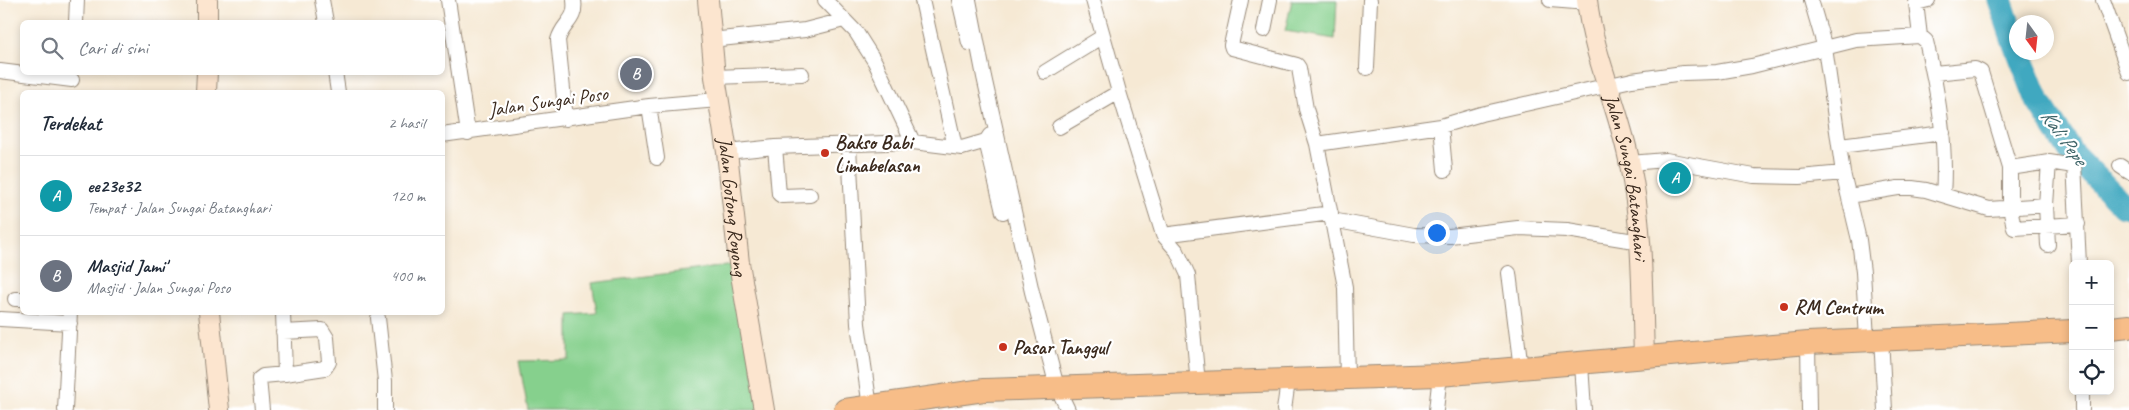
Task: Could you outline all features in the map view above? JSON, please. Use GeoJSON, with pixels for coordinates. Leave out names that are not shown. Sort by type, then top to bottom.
{"type":"FeatureCollection","features":[{"type":"Feature","properties":{"kind":"main road"},"geometry":{"type":"LineString","coordinates":[[207,0],[207,20]]}},
{"type":"Feature","properties":{"kind":"main road","name":"Jalan Gotong Royong"},"geometry":{"type":"LineString","coordinates":[[708,0],[715,77],[728,152],[740,263],[764,410]]}},
{"type":"Feature","properties":{"kind":"main road","name":"Jalan Sungai Batanghari"},"geometry":{"type":"LineString","coordinates":[[1588,1],[1597,47],[1630,163],[1637,200],[1644,358]]}},
{"type":"Feature","properties":{"kind":"main road"},"geometry":{"type":"LineString","coordinates":[[206,90],[207,75]]}},
{"type":"Feature","properties":{"kind":"main road"},"geometry":{"type":"LineString","coordinates":[[209,315],[210,340],[219,410]]}},
{"type":"Feature","properties":{"kind":"main road"},"geometry":{"type":"LineString","coordinates":[[2114,328],[2129,326]]}},
{"type":"Feature","properties":{"kind":"main road"},"geometry":{"type":"LineString","coordinates":[[845,410],[934,404],[984,390],[1440,375],[1808,343],[2069,331]]}},
{"type":"Feature","properties":{"kind":"street"},"geometry":{"type":"LineString","coordinates":[[76,20],[77,0]]}},
{"type":"Feature","properties":{"kind":"street"},"geometry":{"type":"LineString","coordinates":[[322,0],[326,20]]}},
{"type":"Feature","properties":{"kind":"street"},"geometry":{"type":"LineString","coordinates":[[448,0],[468,132]]}},
{"type":"Feature","properties":{"kind":"street"},"geometry":{"type":"LineString","coordinates":[[566,119],[558,40],[560,33],[572,18],[575,10],[574,0]]}},
{"type":"Feature","properties":{"kind":"street"},"geometry":{"type":"LineString","coordinates":[[826,0],[856,32],[875,62],[913,142]]}},
{"type":"Feature","properties":{"kind":"street"},"geometry":{"type":"LineString","coordinates":[[922,0],[955,147]]}},
{"type":"Feature","properties":{"kind":"street"},"geometry":{"type":"LineString","coordinates":[[959,0],[990,133],[986,141],[1003,212]]}},
{"type":"Feature","properties":{"kind":"street"},"geometry":{"type":"LineString","coordinates":[[969,0],[1032,292],[1057,387],[1068,410]]}},
{"type":"Feature","properties":{"kind":"street"},"geometry":{"type":"LineString","coordinates":[[1093,0],[1118,92],[1163,235],[1177,252],[1188,274],[1198,384]]}},
{"type":"Feature","properties":{"kind":"street"},"geometry":{"type":"LineString","coordinates":[[1241,0],[1231,48],[1297,65],[1300,72],[1306,110],[1317,144],[1345,288],[1347,379]]}},
{"type":"Feature","properties":{"kind":"street"},"geometry":{"type":"LineString","coordinates":[[1264,30],[1270,0]]}},
{"type":"Feature","properties":{"kind":"street"},"geometry":{"type":"LineString","coordinates":[[1367,68],[1370,0]]}},
{"type":"Feature","properties":{"kind":"street"},"geometry":{"type":"LineString","coordinates":[[1550,0],[1588,1]]}},
{"type":"Feature","properties":{"kind":"street"},"geometry":{"type":"LineString","coordinates":[[1812,0],[1825,48],[1843,173],[1862,257],[1885,410]]}},
{"type":"Feature","properties":{"kind":"street"},"geometry":{"type":"LineString","coordinates":[[1928,0],[1916,3],[1920,36],[1926,41],[1934,73],[1943,133],[1944,195]]}},
{"type":"Feature","properties":{"kind":"street"},"geometry":{"type":"LineString","coordinates":[[2103,0],[2129,73]]}},
{"type":"Feature","properties":{"kind":"street"},"geometry":{"type":"LineString","coordinates":[[711,40],[805,30],[844,20]]}},
{"type":"Feature","properties":{"kind":"street"},"geometry":{"type":"LineString","coordinates":[[1045,72],[1102,36]]}},
{"type":"Feature","properties":{"kind":"street"},"geometry":{"type":"LineString","coordinates":[[1317,144],[1441,126],[1481,114],[1608,85],[1667,74],[1717,72],[1856,40],[1920,36]]}},
{"type":"Feature","properties":{"kind":"street"},"geometry":{"type":"LineString","coordinates":[[1934,73],[1980,70],[2010,168],[2010,207],[2014,228],[2078,224]]}},
{"type":"Feature","properties":{"kind":"street"},"geometry":{"type":"LineString","coordinates":[[0,71],[20,74]]}},
{"type":"Feature","properties":{"kind":"street"},"geometry":{"type":"LineString","coordinates":[[715,77],[802,74]]}},
{"type":"Feature","properties":{"kind":"street"},"geometry":{"type":"LineString","coordinates":[[26,75],[72,82]]}},
{"type":"Feature","properties":{"kind":"street"},"geometry":{"type":"LineString","coordinates":[[335,75],[338,90]]}},
{"type":"Feature","properties":{"kind":"street"},"geometry":{"type":"LineString","coordinates":[[1059,127],[1118,92]]}},
{"type":"Feature","properties":{"kind":"street","name":"Jalan Sungai Poso"},"geometry":{"type":"LineString","coordinates":[[445,135],[649,106],[718,100]]}},
{"type":"Feature","properties":{"kind":"street"},"geometry":{"type":"LineString","coordinates":[[649,106],[657,158]]}},
{"type":"Feature","properties":{"kind":"street"},"geometry":{"type":"LineString","coordinates":[[1441,126],[1445,170]]}},
{"type":"Feature","properties":{"kind":"street"},"geometry":{"type":"LineString","coordinates":[[1840,146],[1943,133]]}},
{"type":"Feature","properties":{"kind":"street"},"geometry":{"type":"LineString","coordinates":[[728,152],[775,147],[849,146],[913,142],[965,147],[986,141]]}},
{"type":"Feature","properties":{"kind":"street"},"geometry":{"type":"LineString","coordinates":[[849,146],[858,324],[870,407]]}},
{"type":"Feature","properties":{"kind":"street"},"geometry":{"type":"LineString","coordinates":[[775,147],[779,194],[782,196],[810,194]]}},
{"type":"Feature","properties":{"kind":"street"},"geometry":{"type":"LineString","coordinates":[[1630,163],[1666,160],[1754,176],[1800,176],[1843,173]]}},
{"type":"Feature","properties":{"kind":"street"},"geometry":{"type":"LineString","coordinates":[[2010,168],[2049,162],[2074,164],[2079,260]]}},
{"type":"Feature","properties":{"kind":"street"},"geometry":{"type":"LineString","coordinates":[[2048,245],[2046,204],[2049,162]]}},
{"type":"Feature","properties":{"kind":"street"},"geometry":{"type":"LineString","coordinates":[[1849,196],[1898,188],[1926,190],[1987,208],[2046,204]]}},
{"type":"Feature","properties":{"kind":"street"},"geometry":{"type":"LineString","coordinates":[[1163,235],[1332,216],[1414,235],[1450,236],[1518,228],[1568,230],[1640,242]]}},
{"type":"Feature","properties":{"kind":"street"},"geometry":{"type":"LineString","coordinates":[[1509,273],[1522,369]]}},
{"type":"Feature","properties":{"kind":"street"},"geometry":{"type":"LineString","coordinates":[[283,315],[284,374]]}},
{"type":"Feature","properties":{"kind":"street"},"geometry":{"type":"LineString","coordinates":[[0,319],[70,318],[65,410]]}},
{"type":"Feature","properties":{"kind":"street"},"geometry":{"type":"LineString","coordinates":[[378,318],[386,381],[385,410]]}},
{"type":"Feature","properties":{"kind":"street"},"geometry":{"type":"LineString","coordinates":[[262,410],[259,379],[263,376],[325,368],[329,362],[327,338],[322,330],[283,332]]}},
{"type":"Feature","properties":{"kind":"street"},"geometry":{"type":"LineString","coordinates":[[1808,343],[1809,410]]}},
{"type":"Feature","properties":{"kind":"street"},"geometry":{"type":"LineString","coordinates":[[1581,364],[1584,410]]}},
{"type":"Feature","properties":{"kind":"street"},"geometry":{"type":"LineString","coordinates":[[1436,410],[1440,375]]}},
{"type":"Feature","properties":{"kind":"street"},"geometry":{"type":"LineString","coordinates":[[1284,410],[1288,381]]}},
{"type":"Feature","properties":{"kind":"street"},"geometry":{"type":"LineString","coordinates":[[2082,395],[2082,410]]}},
{"type":"Feature","properties":{"kind":"green space"},"geometry":{"type":"Polygon","coordinates":[[[1292,0],[1337,0],[1335,39],[1285,31],[1292,0]]]}},
{"type":"Feature","properties":{"kind":"green space"},"geometry":{"type":"Polygon","coordinates":[[[734,265],[760,410],[528,410],[519,361],[569,360],[569,315],[597,313],[592,283],[734,265]]]}},
{"type":"Feature","properties":{"kind":"waterway","name":"Kali Pepe"},"geometry":{"type":"LineString","coordinates":[[2000,0],[2009,26]]}},
{"type":"Feature","properties":{"kind":"waterway","name":"Kali Pepe"},"geometry":{"type":"LineString","coordinates":[[2022,60],[2038,101],[2071,152],[2123,205],[2129,206]]}},
{"type":"Feature","properties":{"kind":"place","name":"Masjid Jami'"},"geometry":{"type":"Point","coordinates":[636,74]}},
{"type":"Feature","properties":{"kind":"place","name":"Bakso Babi Limabelasan"},"geometry":{"type":"Point","coordinates":[825,153]}},
{"type":"Feature","properties":{"kind":"place","name":"ee23e32"},"geometry":{"type":"Point","coordinates":[1675,178]}},
{"type":"Feature","properties":{"kind":"place","name":"RM Centrum"},"geometry":{"type":"Point","coordinates":[1784,307]}},
{"type":"Feature","properties":{"kind":"place","name":"Pasar Tanggul"},"geometry":{"type":"Point","coordinates":[1003,347]}}]}
